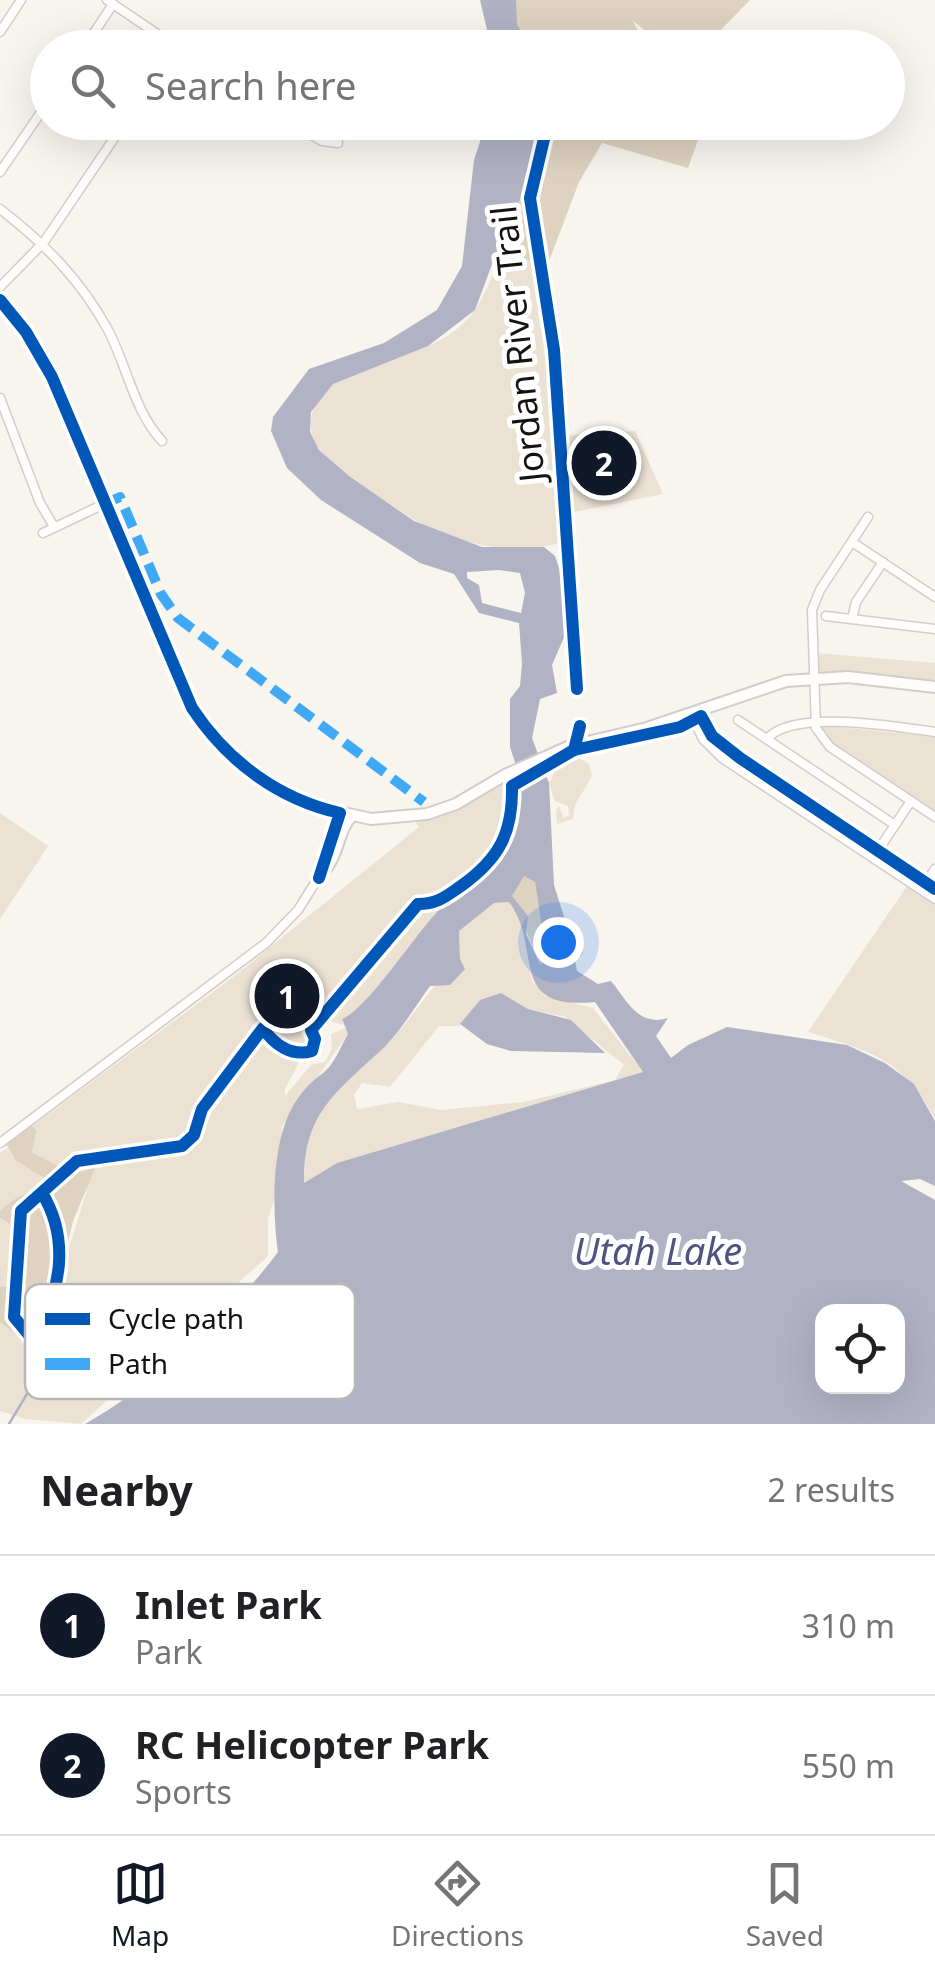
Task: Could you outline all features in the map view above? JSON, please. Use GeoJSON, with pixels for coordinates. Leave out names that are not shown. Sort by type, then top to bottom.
{"type":"FeatureCollection","features":[{"type":"Feature","properties":{"kind":"main road"},"geometry":{"type":"LineString","coordinates":[[0,300],[46,365],[176,678],[206,729],[265,782],[346,815],[388,819],[437,812],[541,757],[594,738],[690,713],[738,694]]}},
{"type":"Feature","properties":{"kind":"main road"},"geometry":{"type":"LineString","coordinates":[[628,731],[738,694],[813,678],[935,687]]}},
{"type":"Feature","properties":{"kind":"main road"},"geometry":{"type":"LineString","coordinates":[[320,876],[336,857],[346,815]]}},
{"type":"Feature","properties":{"kind":"street"},"geometry":{"type":"LineString","coordinates":[[0,32],[21,0]]}},
{"type":"Feature","properties":{"kind":"street"},"geometry":{"type":"LineString","coordinates":[[94,30],[110,2],[151,30]]}},
{"type":"Feature","properties":{"kind":"street"},"geometry":{"type":"LineString","coordinates":[[0,172],[30,128]]}},
{"type":"Feature","properties":{"kind":"street"},"geometry":{"type":"LineString","coordinates":[[0,287],[44,242],[113,140]]}},
{"type":"Feature","properties":{"kind":"street"},"geometry":{"type":"LineString","coordinates":[[322,140],[338,143]]}},
{"type":"Feature","properties":{"kind":"street"},"geometry":{"type":"LineString","coordinates":[[0,208],[44,242],[108,331],[150,428],[162,441]]}},
{"type":"Feature","properties":{"kind":"street"},"geometry":{"type":"LineString","coordinates":[[0,398],[51,520]]}},
{"type":"Feature","properties":{"kind":"street"},"geometry":{"type":"LineString","coordinates":[[43,533],[51,520],[104,504]]}},
{"type":"Feature","properties":{"kind":"street"},"geometry":{"type":"LineString","coordinates":[[868,517],[812,610],[815,724],[830,747],[935,817]]}},
{"type":"Feature","properties":{"kind":"street"},"geometry":{"type":"LineString","coordinates":[[852,542],[935,597]]}},
{"type":"Feature","properties":{"kind":"street"},"geometry":{"type":"LineString","coordinates":[[852,619],[856,602],[883,562]]}},
{"type":"Feature","properties":{"kind":"street"},"geometry":{"type":"LineString","coordinates":[[826,616],[935,629]]}},
{"type":"Feature","properties":{"kind":"street"},"geometry":{"type":"LineString","coordinates":[[690,713],[704,739],[722,758],[935,899]]}},
{"type":"Feature","properties":{"kind":"street"},"geometry":{"type":"LineString","coordinates":[[738,720],[895,825]]}},
{"type":"Feature","properties":{"kind":"street"},"geometry":{"type":"LineString","coordinates":[[767,739],[776,731],[815,724],[935,732]]}},
{"type":"Feature","properties":{"kind":"street"},"geometry":{"type":"LineString","coordinates":[[883,843],[911,801]]}},
{"type":"Feature","properties":{"kind":"street"},"geometry":{"type":"LineString","coordinates":[[2,1137],[266,943],[292,918],[320,876]]}},
{"type":"Feature","properties":{"kind":"shaded area"},"geometry":{"type":"Polygon","coordinates":[[[507,0],[750,0],[721,30],[644,30],[633,21],[638,30],[520,30],[508,11],[507,0]]]}},
{"type":"Feature","properties":{"kind":"shaded area"},"geometry":{"type":"Polygon","coordinates":[[[531,140],[698,140],[688,168],[602,143],[579,182],[548,264],[507,255],[531,140]]]}},
{"type":"Feature","properties":{"kind":"shaded area"},"geometry":{"type":"Polygon","coordinates":[[[524,192],[545,280],[560,436],[635,431],[663,494],[569,513],[560,494],[565,542],[521,548],[458,539],[418,522],[337,467],[315,442],[311,424],[315,406],[333,384],[349,374],[444,338],[474,311],[489,284],[524,192]]]}},
{"type":"Feature","properties":{"kind":"shaded area"},"geometry":{"type":"Polygon","coordinates":[[[816,653],[935,663],[935,682],[815,671],[816,653]]]}},
{"type":"Feature","properties":{"kind":"shaded area"},"geometry":{"type":"Polygon","coordinates":[[[820,725],[935,737],[935,813],[827,741],[820,725]]]}},
{"type":"Feature","properties":{"kind":"shaded area"},"geometry":{"type":"Polygon","coordinates":[[[572,754],[589,764],[592,776],[575,805],[573,819],[557,824],[559,806],[564,818],[569,815],[568,806],[555,801],[549,783],[560,763],[572,754]]]}},
{"type":"Feature","properties":{"kind":"shaded area"},"geometry":{"type":"Polygon","coordinates":[[[519,773],[522,784],[497,865],[441,908],[366,1000],[342,1019],[343,1025],[329,1021],[313,1037],[311,1049],[305,1051],[285,1089],[285,1096],[311,1065],[325,1062],[332,1048],[331,1034],[346,1028],[348,1034],[282,1127],[278,1187],[268,1219],[268,1256],[237,1284],[58,1284],[87,1190],[15,1139],[228,981],[419,827],[416,823],[461,806],[519,773]]]}},
{"type":"Feature","properties":{"kind":"shaded area"},"geometry":{"type":"Polygon","coordinates":[[[0,813],[48,846],[0,919],[0,813]]]}},
{"type":"Feature","properties":{"kind":"shaded area"},"geometry":{"type":"Polygon","coordinates":[[[524,875],[535,882],[547,962],[540,965],[512,896],[524,875]]]}},
{"type":"Feature","properties":{"kind":"shaded area"},"geometry":{"type":"Polygon","coordinates":[[[907,886],[935,904],[935,1118],[896,1069],[867,1052],[808,1032],[907,886]]]}},
{"type":"Feature","properties":{"kind":"shaded area"},"geometry":{"type":"Polygon","coordinates":[[[509,902],[522,919],[532,981],[545,996],[593,1008],[643,1072],[337,1163],[303,1184],[306,1142],[319,1112],[388,1043],[460,959],[459,931],[493,903],[509,902]],[[501,993],[480,1000],[459,1026],[439,1026],[390,1087],[362,1083],[354,1095],[357,1109],[398,1102],[441,1110],[524,1102],[615,1080],[624,1065],[565,1017],[528,1009],[501,993]]]}},
{"type":"Feature","properties":{"kind":"shaded area"},"geometry":{"type":"Polygon","coordinates":[[[31,1125],[36,1131],[32,1152],[65,1170],[82,1172],[96,1166],[73,1221],[58,1284],[25,1284],[25,1342],[0,1322],[0,1287],[10,1286],[11,1263],[22,1231],[0,1218],[0,1211],[46,1179],[15,1160],[6,1144],[31,1125]]]}},
{"type":"Feature","properties":{"kind":"shaded area"},"geometry":{"type":"Polygon","coordinates":[[[7,1148],[15,1160],[47,1179],[0,1211],[0,1153],[7,1148]]]}},
{"type":"Feature","properties":{"kind":"shaded area"},"geometry":{"type":"Polygon","coordinates":[[[0,1217],[18,1229],[10,1287],[0,1287],[0,1217]]]}},
{"type":"Feature","properties":{"kind":"shaded area"},"geometry":{"type":"Polygon","coordinates":[[[0,1322],[25,1341],[25,1399],[109,1399],[81,1424],[25,1419],[0,1411],[0,1322]]]}},
{"type":"Feature","properties":{"kind":"water"},"geometry":{"type":"Polygon","coordinates":[[[480,0],[516,0],[521,30],[487,30],[480,0]]]}},
{"type":"Feature","properties":{"kind":"water","name":"Utah Lake"},"geometry":{"type":"Polygon","coordinates":[[[480,140],[538,140],[524,192],[507,224],[475,310],[428,346],[333,384],[311,412],[310,432],[319,450],[349,476],[414,521],[482,547],[544,547],[555,556],[564,583],[565,635],[552,665],[557,693],[540,699],[532,738],[549,783],[554,885],[571,939],[583,952],[580,957],[574,955],[577,971],[598,984],[611,981],[642,1016],[668,1018],[656,1036],[671,1058],[688,1045],[727,1027],[847,1045],[885,1063],[914,1084],[935,1121],[935,1186],[920,1179],[901,1181],[935,1200],[935,1424],[85,1424],[124,1399],[355,1399],[355,1284],[252,1284],[278,1252],[274,1195],[282,1134],[296,1101],[327,1070],[348,1034],[342,1019],[366,1000],[433,916],[492,869],[502,854],[522,784],[510,747],[510,699],[520,686],[522,663],[519,623],[479,613],[454,574],[420,563],[321,500],[287,468],[271,431],[273,417],[309,369],[384,343],[437,310],[462,266],[474,160],[480,140]],[[467,572],[467,578],[479,585],[482,603],[521,613],[525,593],[520,573],[467,572]],[[524,876],[512,896],[528,916],[526,934],[540,964],[547,961],[535,882],[524,876]],[[509,902],[494,903],[459,931],[460,959],[465,969],[450,985],[430,986],[392,1039],[323,1109],[309,1141],[304,1183],[337,1163],[643,1072],[595,1002],[567,1002],[549,997],[537,986],[519,920],[509,902]]]}},
{"type":"Feature","properties":{"kind":"water"},"geometry":{"type":"Polygon","coordinates":[[[501,993],[528,1009],[571,1020],[605,1053],[511,1051],[487,1044],[460,1024],[480,1000],[501,993]]]}},
{"type":"Feature","properties":{"kind":"waterway"},"geometry":{"type":"LineString","coordinates":[[9,1424],[25,1397]]}},
{"type":"Feature","properties":{"kind":"marked path"},"geometry":{"type":"LineString","coordinates":[[104,504],[120,497],[161,594],[178,618],[424,802]]}},
{"type":"Feature","properties":{"kind":"cycle path","name":"Jordan River Trail"},"geometry":{"type":"LineString","coordinates":[[544,140],[530,198],[554,350],[577,689]]}},
{"type":"Feature","properties":{"kind":"cycle path"},"geometry":{"type":"LineString","coordinates":[[0,300],[26,332],[52,377],[192,708],[221,745],[256,775],[296,798],[340,813],[319,878]]}},
{"type":"Feature","properties":{"kind":"cycle path"},"geometry":{"type":"LineString","coordinates":[[574,750],[680,727],[701,716],[712,736],[740,758],[935,889]]}},
{"type":"Feature","properties":{"kind":"cycle path"},"geometry":{"type":"LineString","coordinates":[[418,904],[445,897],[485,866],[506,831],[512,786],[574,750],[580,726]]}},
{"type":"Feature","properties":{"kind":"cycle path"},"geometry":{"type":"LineString","coordinates":[[25,1330],[14,1317],[21,1211],[77,1161],[182,1146],[194,1135],[202,1109],[263,1028],[284,1048],[312,1051],[315,1039],[311,1030],[418,904]]}},
{"type":"Feature","properties":{"kind":"cycle path"},"geometry":{"type":"LineString","coordinates":[[42,1193],[51,1210],[59,1245],[56,1284]]}},
{"type":"Feature","properties":{"kind":"place","name":"RC Helicopter Park"},"geometry":{"type":"Point","coordinates":[604,463]}},
{"type":"Feature","properties":{"kind":"place","name":"Inlet Park"},"geometry":{"type":"Point","coordinates":[287,996]}}]}
